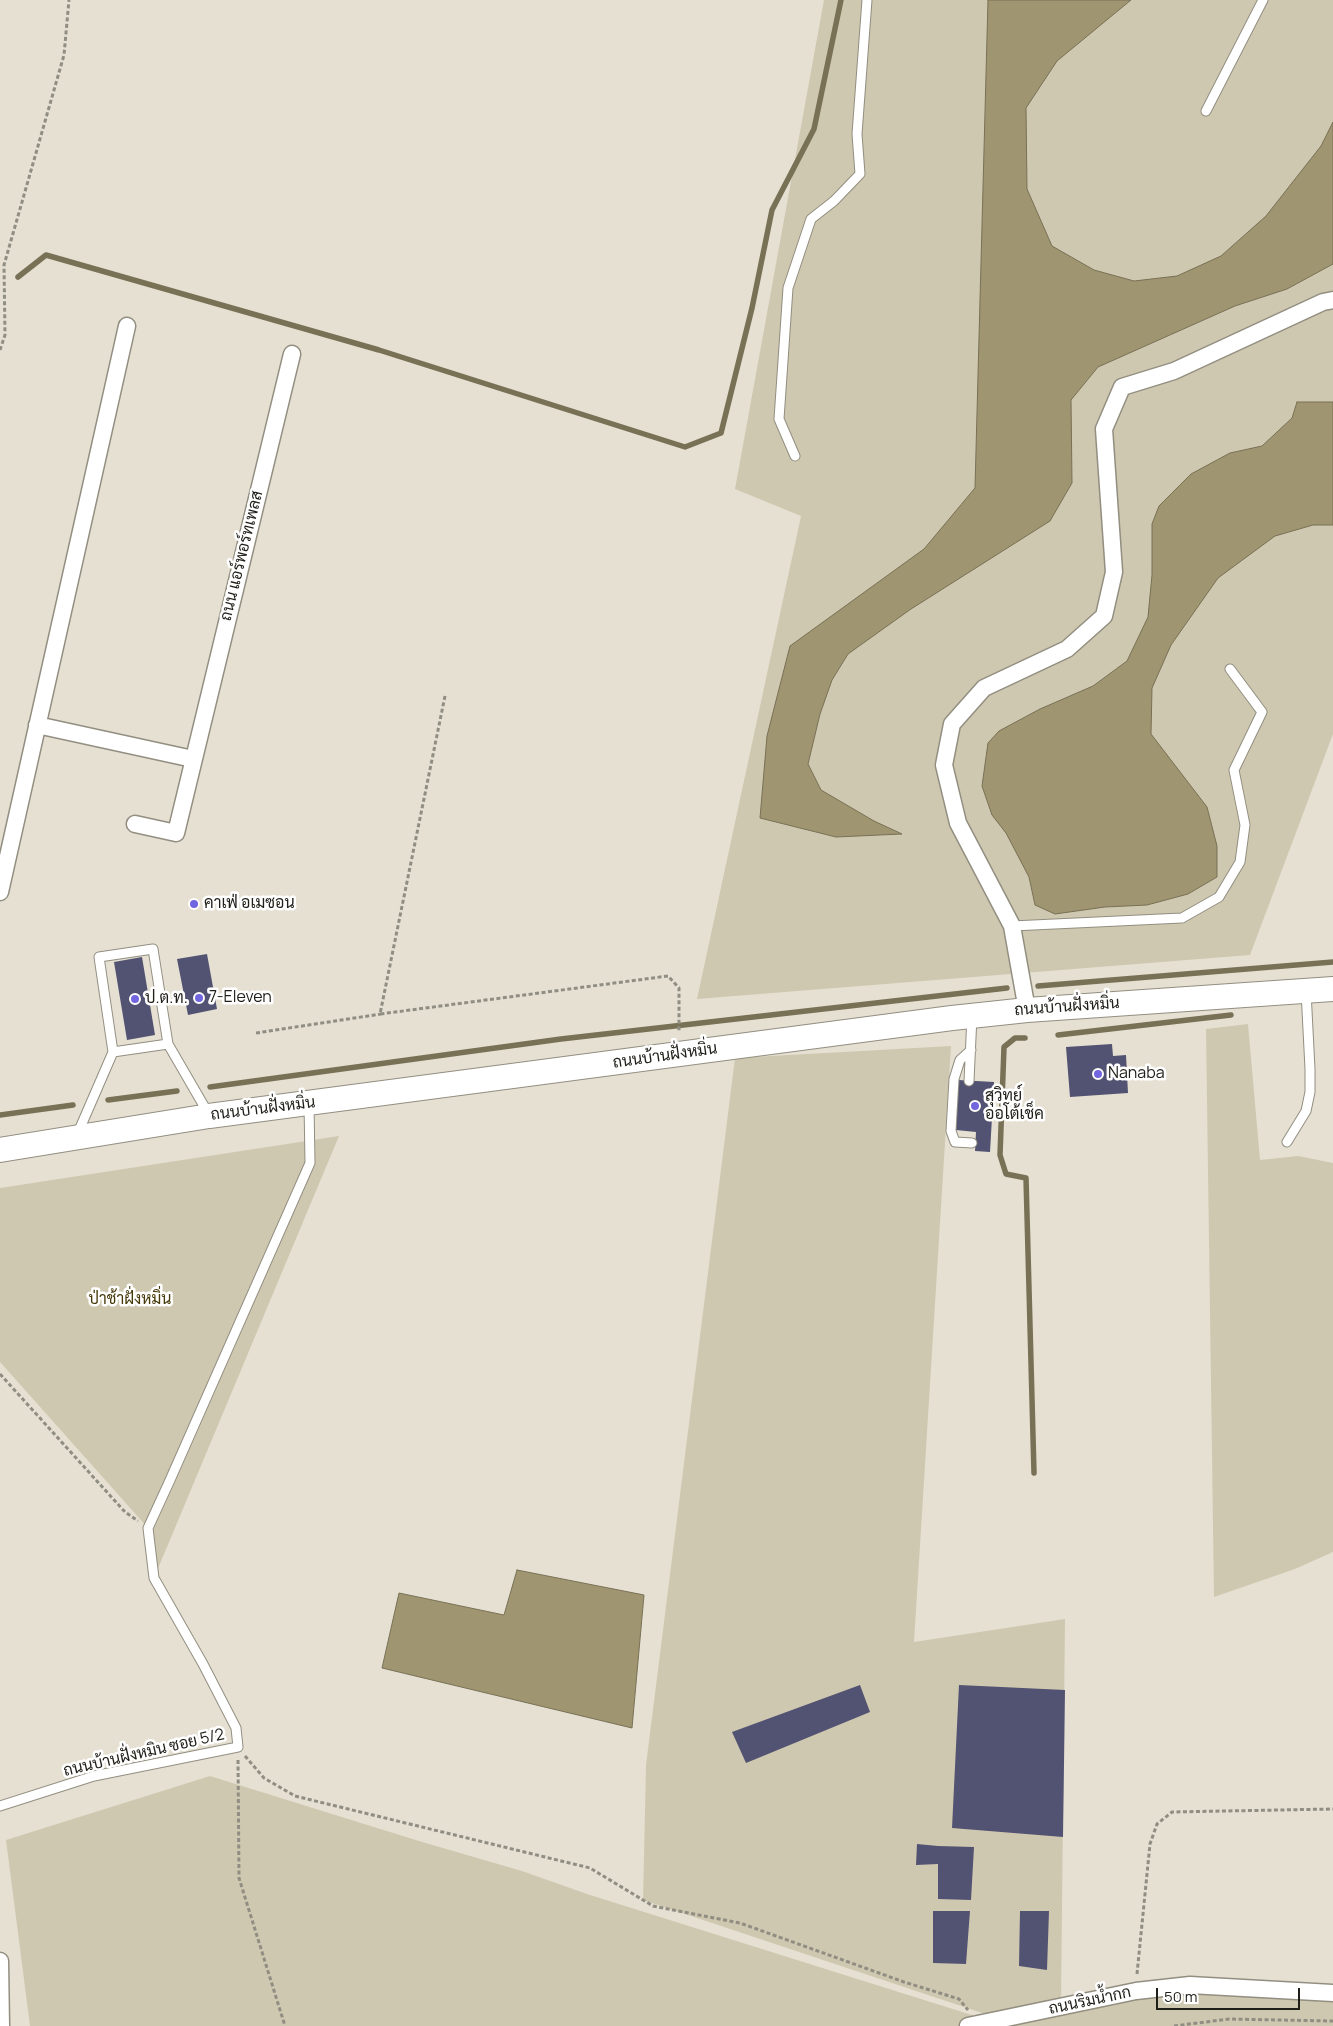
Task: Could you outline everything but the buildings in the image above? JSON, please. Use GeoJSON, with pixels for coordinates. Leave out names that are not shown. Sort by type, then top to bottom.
{"type":"FeatureCollection","features":[{"type":"Feature","properties":{"kind":"street"},"geometry":{"type":"LineString","coordinates":[[1027,1010],[1012,926],[958,824],[944,765],[952,724],[984,688],[1067,649],[1104,616],[1114,572],[1104,429],[1122,387],[1174,371],[1322,302],[1333,300]]}},
{"type":"Feature","properties":{"kind":"street"},"geometry":{"type":"LineString","coordinates":[[0,892],[127,326]]}},
{"type":"Feature","properties":{"kind":"street","name":"ถนน แอร์พอร์ทเพลส"},"geometry":{"type":"LineString","coordinates":[[135,824],[176,833],[292,354]]}},
{"type":"Feature","properties":{"kind":"street"},"geometry":{"type":"LineString","coordinates":[[36,725],[193,759]]}},
{"type":"Feature","properties":{"kind":"street","name":"ถนนบ้านฝั่งหมิ่น"},"geometry":{"type":"LineString","coordinates":[[0,1150],[209,1116],[972,1015],[1333,989]]}},
{"type":"Feature","properties":{"kind":"street"},"geometry":{"type":"LineString","coordinates":[[0,1962],[1,2026]]}},
{"type":"Feature","properties":{"kind":"street","name":"ถนนริมน้ำกก"},"geometry":{"type":"LineString","coordinates":[[974,2025],[1136,1991],[1190,1985],[1333,1993]]}},
{"type":"Feature","properties":{"kind":"lane"},"geometry":{"type":"LineString","coordinates":[[795,456],[779,419],[788,288],[811,219],[834,201],[860,174],[856,134],[867,0]]}},
{"type":"Feature","properties":{"kind":"lane"},"geometry":{"type":"LineString","coordinates":[[1206,111],[1263,0]]}},
{"type":"Feature","properties":{"kind":"lane"},"geometry":{"type":"LineString","coordinates":[[1012,926],[1182,918],[1219,897],[1240,862],[1245,825],[1234,770],[1262,712],[1230,669]]}},
{"type":"Feature","properties":{"kind":"lane"},"geometry":{"type":"LineString","coordinates":[[75,1138],[113,1052],[99,957],[153,949],[168,1044],[209,1116]]}},
{"type":"Feature","properties":{"kind":"lane"},"geometry":{"type":"LineString","coordinates":[[1287,1142],[1306,1111],[1310,1092],[1306,990]]}},
{"type":"Feature","properties":{"kind":"lane"},"geometry":{"type":"LineString","coordinates":[[969,1081],[972,1015]]}},
{"type":"Feature","properties":{"kind":"lane"},"geometry":{"type":"LineString","coordinates":[[113,1052],[168,1044]]}},
{"type":"Feature","properties":{"kind":"lane"},"geometry":{"type":"LineString","coordinates":[[971,1050],[960,1060],[954,1079],[951,1131],[955,1142],[972,1143]]}},
{"type":"Feature","properties":{"kind":"lane"},"geometry":{"type":"LineString","coordinates":[[238,1747],[236,1728],[203,1664],[154,1578],[148,1528],[310,1163],[310,1103]]}},
{"type":"Feature","properties":{"kind":"lane","name":"ถนนบ้านฝั่งหมิน ซอย 5/2"},"geometry":{"type":"LineString","coordinates":[[0,1806],[94,1776],[238,1747]]}},
{"type":"Feature","properties":{"kind":"path"},"geometry":{"type":"LineString","coordinates":[[0,350],[6,334],[4,265],[64,54],[69,0]]}},
{"type":"Feature","properties":{"kind":"path"},"geometry":{"type":"LineString","coordinates":[[384,1014],[380,1014],[445,696]]}},
{"type":"Feature","properties":{"kind":"path"},"geometry":{"type":"LineString","coordinates":[[256,1033],[668,976],[679,988],[679,1035]]}},
{"type":"Feature","properties":{"kind":"path"},"geometry":{"type":"LineString","coordinates":[[0,1374],[125,1512],[148,1528]]}},
{"type":"Feature","properties":{"kind":"path"},"geometry":{"type":"LineString","coordinates":[[238,1747],[264,1778],[295,1796],[590,1868],[653,1906],[740,1923],[895,1979],[959,1999],[974,2025]]}},
{"type":"Feature","properties":{"kind":"path"},"geometry":{"type":"LineString","coordinates":[[238,1747],[239,1878],[285,2026]]}},
{"type":"Feature","properties":{"kind":"path"},"geometry":{"type":"LineString","coordinates":[[1136,1991],[1150,1844],[1157,1824],[1172,1812],[1333,1809]]}},
{"type":"Feature","properties":{"kind":"path"},"geometry":{"type":"LineString","coordinates":[[1174,2026],[1229,2019],[1333,2022]]}},
{"type":"Feature","properties":{"kind":"green space"},"geometry":{"type":"Polygon","coordinates":[[[824,0],[1333,0],[1333,734],[1250,955],[697,999],[801,516],[735,489],[824,0]]]}},
{"type":"Feature","properties":{"kind":"green space"},"geometry":{"type":"Polygon","coordinates":[[[1248,1024],[1260,1160],[1298,1156],[1333,1163],[1333,1552],[1295,1569],[1214,1597],[1206,1029],[1248,1024]]]}},
{"type":"Feature","properties":{"kind":"green space"},"geometry":{"type":"Polygon","coordinates":[[[951,1046],[914,1642],[1065,1619],[1061,2006],[1190,1985],[1333,1993],[1333,2026],[30,2026],[6,1840],[210,1776],[522,1871],[587,1894],[991,2021],[1000,2019],[643,1900],[646,1765],[735,1058],[951,1046]]]}},
{"type":"Feature","properties":{"kind":"green space","name":"ป่าช้าฝั่งหมิ่น"},"geometry":{"type":"Polygon","coordinates":[[[339,1136],[154,1578],[148,1528],[0,1362],[0,1188],[339,1136]]]}},
{"type":"Feature","properties":{"kind":"shaded area"},"geometry":{"type":"Polygon","coordinates":[[[988,0],[1131,0],[1057,61],[1026,108],[1027,189],[1052,246],[1094,270],[1134,281],[1177,276],[1221,256],[1266,216],[1321,146],[1333,122],[1333,264],[1287,289],[1235,306],[1098,367],[1071,400],[1072,483],[1050,521],[911,609],[848,654],[832,680],[820,714],[808,764],[821,790],[874,821],[902,834],[836,837],[760,818],[767,736],[790,646],[924,549],[975,488],[988,0]]]}},
{"type":"Feature","properties":{"kind":"shaded area"},"geometry":{"type":"Polygon","coordinates":[[[1297,402],[1333,402],[1333,525],[1313,525],[1275,536],[1218,578],[1171,645],[1152,688],[1151,734],[1207,807],[1217,846],[1217,877],[1188,894],[1147,905],[1105,907],[1055,914],[1035,905],[1029,877],[1006,833],[992,815],[982,786],[988,743],[999,731],[1040,709],[1093,686],[1127,661],[1148,617],[1152,575],[1152,524],[1159,506],[1191,474],[1230,453],[1262,446],[1292,418],[1297,402]]]}},
{"type":"Feature","properties":{"kind":"shaded area"},"geometry":{"type":"Polygon","coordinates":[[[517,1570],[644,1595],[632,1728],[382,1668],[399,1593],[504,1615],[517,1570]]]}},
{"type":"Feature","properties":{"kind":"waterway"},"geometry":{"type":"LineString","coordinates":[[18,277],[46,255],[379,350],[685,447],[721,433],[752,308],[772,210],[814,129],[841,0]]}},
{"type":"Feature","properties":{"kind":"waterway"},"geometry":{"type":"LineString","coordinates":[[1038,986],[1333,962]]}},
{"type":"Feature","properties":{"kind":"waterway"},"geometry":{"type":"LineString","coordinates":[[210,1087],[561,1039],[1007,988]]}},
{"type":"Feature","properties":{"kind":"waterway"},"geometry":{"type":"LineString","coordinates":[[1058,1035],[1231,1015]]}},
{"type":"Feature","properties":{"kind":"waterway"},"geometry":{"type":"LineString","coordinates":[[1025,1038],[1015,1038],[1004,1047],[1000,1155],[1006,1174],[1026,1178],[1034,1473]]}},
{"type":"Feature","properties":{"kind":"waterway"},"geometry":{"type":"LineString","coordinates":[[108,1100],[177,1091]]}},
{"type":"Feature","properties":{"kind":"waterway"},"geometry":{"type":"LineString","coordinates":[[0,1115],[73,1105]]}},
{"type":"Feature","properties":{"kind":"place","name":"คาเฟ่ อเมซอน"},"geometry":{"type":"Point","coordinates":[194,904]}},
{"type":"Feature","properties":{"kind":"place","name":"7-Eleven"},"geometry":{"type":"Point","coordinates":[199,998]}},
{"type":"Feature","properties":{"kind":"place","name":"ป.ต.ท."},"geometry":{"type":"Point","coordinates":[135,999]}},
{"type":"Feature","properties":{"kind":"place","name":"Nanaba"},"geometry":{"type":"Point","coordinates":[1098,1074]}},
{"type":"Feature","properties":{"kind":"place","name":"สุวิทย์ ออโต้เช็ค"},"geometry":{"type":"Point","coordinates":[975,1106]}}]}
